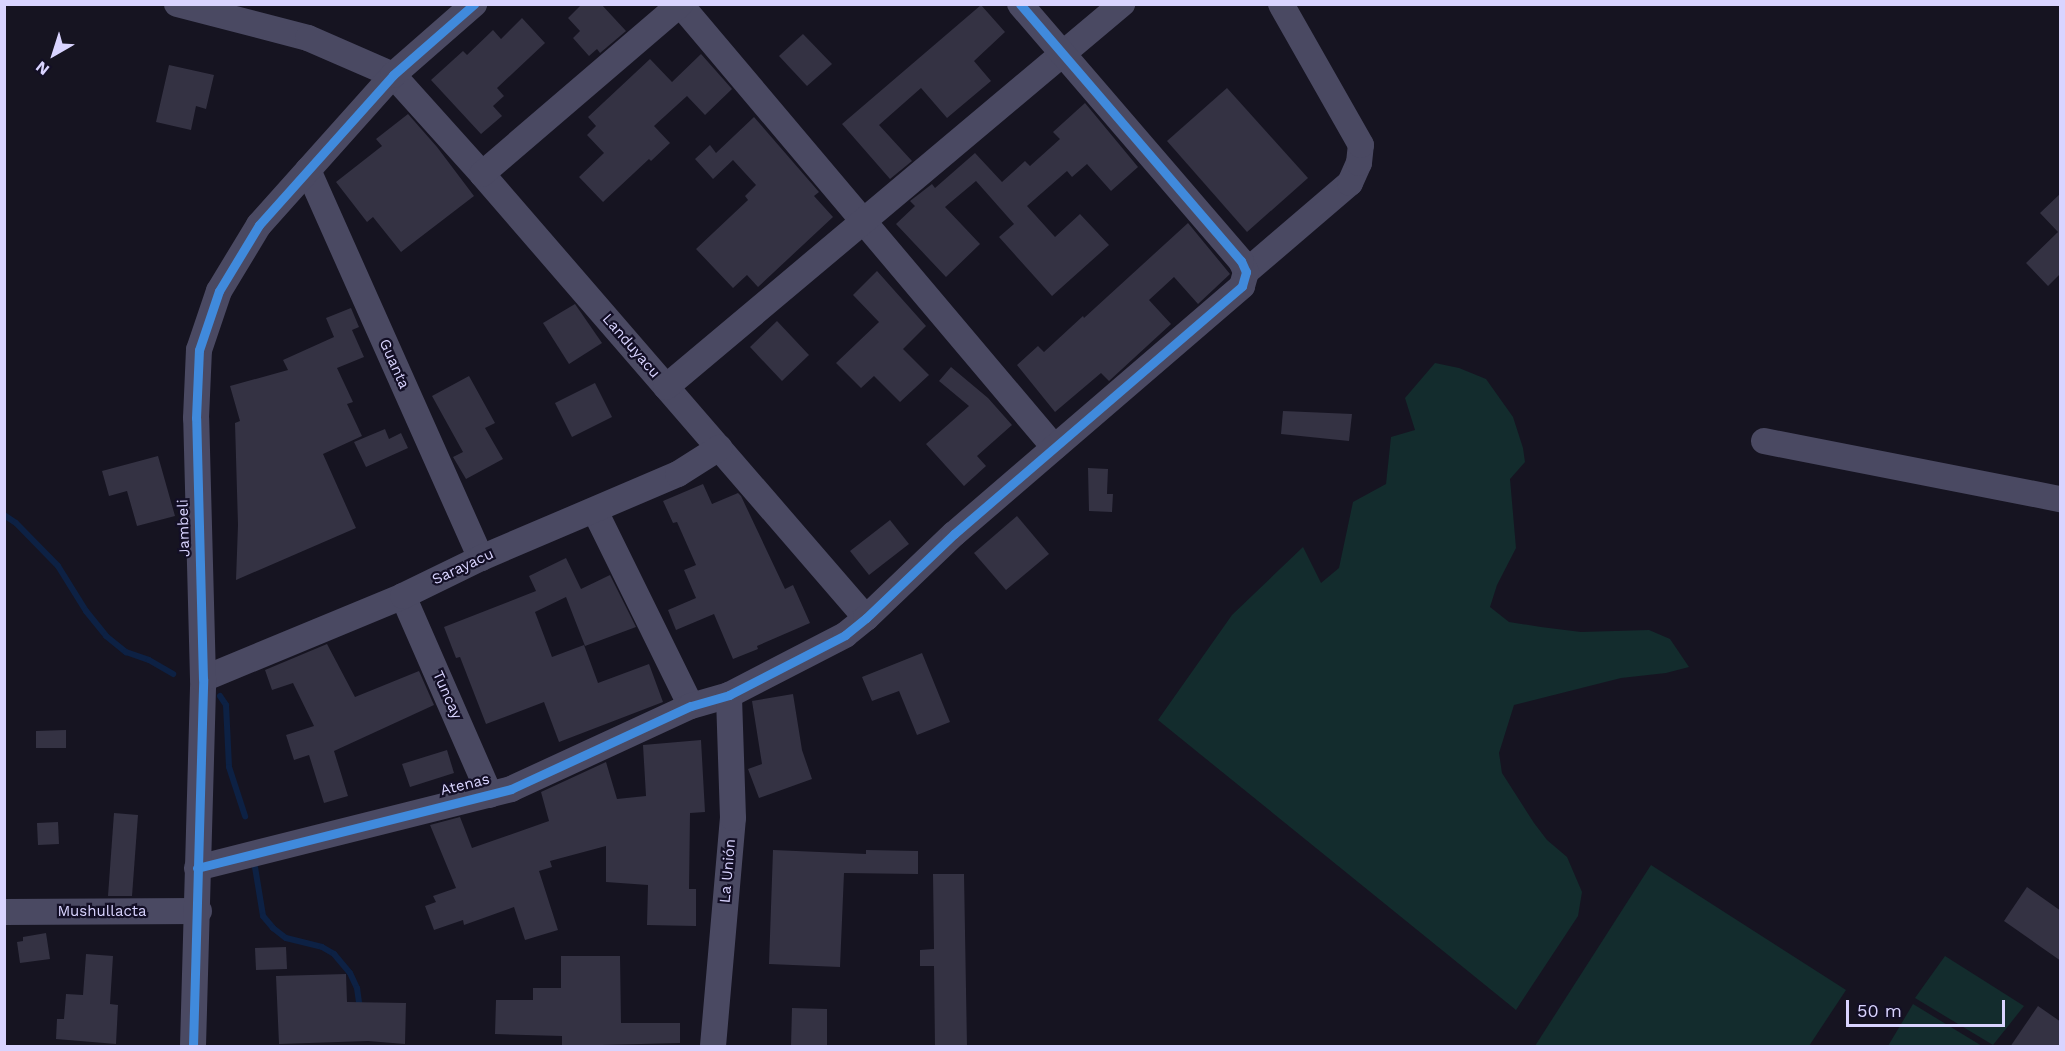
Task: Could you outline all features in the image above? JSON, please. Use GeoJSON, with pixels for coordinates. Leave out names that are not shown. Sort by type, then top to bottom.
{"type":"FeatureCollection","features":[{"type":"Feature","properties":{"kind":"street"},"geometry":{"type":"LineString","coordinates":[[177,4],[308,38],[393,75]]}},
{"type":"Feature","properties":{"kind":"street","name":"Jambeli"},"geometry":{"type":"LineString","coordinates":[[193,1047],[199,911],[197,868],[203,679],[196,418],[199,350],[219,291],[259,225],[393,75],[474,4]]}},
{"type":"Feature","properties":{"kind":"street"},"geometry":{"type":"LineString","coordinates":[[1020,4],[1241,261],[1246,272]]}},
{"type":"Feature","properties":{"kind":"street"},"geometry":{"type":"LineString","coordinates":[[666,387],[1061,52],[1122,4]]}},
{"type":"Feature","properties":{"kind":"street","name":"Atenas"},"geometry":{"type":"LineString","coordinates":[[197,868],[511,789],[691,706],[729,695],[845,635],[866,618],[954,534],[1242,286],[1246,272],[1350,183],[1359,163],[1361,145],[1281,4]]}},
{"type":"Feature","properties":{"kind":"street"},"geometry":{"type":"LineString","coordinates":[[482,174],[680,5],[1054,447]]}},
{"type":"Feature","properties":{"kind":"street","name":"Landuyacu"},"geometry":{"type":"LineString","coordinates":[[393,75],[482,174],[866,618]]}},
{"type":"Feature","properties":{"kind":"street","name":"Guanta"},"geometry":{"type":"LineString","coordinates":[[309,170],[480,558]]}},
{"type":"Feature","properties":{"kind":"street"},"geometry":{"type":"LineString","coordinates":[[1764,441],[2061,499]]}},
{"type":"Feature","properties":{"kind":"street","name":"Sarayacu"},"geometry":{"type":"LineString","coordinates":[[203,679],[403,596],[480,558],[678,474],[719,448]]}},
{"type":"Feature","properties":{"kind":"street"},"geometry":{"type":"LineString","coordinates":[[595,511],[691,706]]}},
{"type":"Feature","properties":{"kind":"street","name":"Tuncay"},"geometry":{"type":"LineString","coordinates":[[403,596],[490,795]]}},
{"type":"Feature","properties":{"kind":"street","name":"La Unión"},"geometry":{"type":"LineString","coordinates":[[713,1047],[733,818],[729,695]]}},
{"type":"Feature","properties":{"kind":"street","name":"Mushullacta"},"geometry":{"type":"LineString","coordinates":[[4,912],[199,911]]}},
{"type":"Feature","properties":{"kind":"green space"},"geometry":{"type":"Polygon","coordinates":[[[1435,363],[1459,368],[1486,379],[1513,417],[1523,448],[1525,462],[1510,479],[1516,548],[1497,585],[1490,607],[1509,622],[1541,627],[1581,632],[1649,630],[1670,639],[1689,667],[1666,673],[1621,678],[1514,705],[1499,753],[1502,773],[1547,840],[1567,857],[1582,892],[1578,916],[1516,1010],[1158,720],[1232,615],[1303,547],[1321,583],[1339,568],[1353,502],[1386,484],[1391,437],[1415,430],[1405,398],[1435,363]]]}},
{"type":"Feature","properties":{"kind":"green space"},"geometry":{"type":"Polygon","coordinates":[[[1651,865],[1846,990],[1809,1046],[1535,1046],[1651,865]]]}},
{"type":"Feature","properties":{"kind":"green space"},"geometry":{"type":"Polygon","coordinates":[[[1945,956],[2024,1006],[1993,1045],[1915,998],[1945,956]]]}},
{"type":"Feature","properties":{"kind":"green space"},"geometry":{"type":"Polygon","coordinates":[[[1913,1004],[1982,1046],[1888,1046],[1913,1004]]]}},
{"type":"Feature","properties":{"kind":"building"},"geometry":{"type":"Polygon","coordinates":[[[582,4],[601,4],[626,31],[600,53],[597,49],[589,56],[573,38],[580,31],[568,18],[582,4]]]}},
{"type":"Feature","properties":{"kind":"building"},"geometry":{"type":"Polygon","coordinates":[[[981,5],[1005,32],[974,61],[991,81],[947,118],[921,88],[879,125],[912,161],[890,179],[842,124],[981,5]]]}},
{"type":"Feature","properties":{"kind":"building"},"geometry":{"type":"Polygon","coordinates":[[[522,18],[545,43],[497,88],[504,96],[493,106],[502,116],[481,134],[431,80],[463,51],[467,55],[493,30],[501,39],[522,18]]]}},
{"type":"Feature","properties":{"kind":"building"},"geometry":{"type":"Polygon","coordinates":[[[803,34],[832,64],[807,86],[779,56],[803,34]]]}},
{"type":"Feature","properties":{"kind":"building"},"geometry":{"type":"Polygon","coordinates":[[[701,54],[732,89],[705,115],[687,96],[654,126],[670,143],[651,161],[649,159],[603,202],[579,177],[604,153],[587,135],[596,126],[588,117],[650,59],[672,82],[701,54]]]}},
{"type":"Feature","properties":{"kind":"building"},"geometry":{"type":"Polygon","coordinates":[[[169,65],[214,75],[206,109],[196,106],[191,130],[156,122],[169,65]]]}},
{"type":"Feature","properties":{"kind":"building"},"geometry":{"type":"Polygon","coordinates":[[[1227,88],[1308,178],[1247,232],[1167,141],[1227,88]]]}},
{"type":"Feature","properties":{"kind":"building"},"geometry":{"type":"Polygon","coordinates":[[[1085,103],[1138,167],[1111,191],[1087,164],[1072,177],[1067,171],[1027,206],[1055,237],[1080,214],[1109,245],[1052,296],[999,237],[1014,224],[976,181],[945,207],[980,244],[946,277],[896,224],[915,206],[910,201],[932,184],[935,188],[975,153],[1002,182],[1025,161],[1030,166],[1060,139],[1053,132],[1085,103]]]}},
{"type":"Feature","properties":{"kind":"building"},"geometry":{"type":"Polygon","coordinates":[[[408,114],[437,147],[474,196],[401,252],[373,217],[367,222],[336,182],[382,146],[376,139],[408,114]]]}},
{"type":"Feature","properties":{"kind":"building"},"geometry":{"type":"Polygon","coordinates":[[[754,117],[819,192],[814,196],[833,217],[758,287],[747,275],[733,288],[696,249],[748,200],[745,196],[756,185],[733,160],[713,179],[695,159],[710,145],[716,153],[754,117]]]}},
{"type":"Feature","properties":{"kind":"building"},"geometry":{"type":"Polygon","coordinates":[[[2061,193],[2061,273],[2048,286],[2026,263],[2058,232],[2040,213],[2061,193]]]}},
{"type":"Feature","properties":{"kind":"building"},"geometry":{"type":"Polygon","coordinates":[[[1188,223],[1230,274],[1198,304],[1174,277],[1149,300],[1171,324],[1109,381],[1101,373],[1055,412],[1017,365],[1038,346],[1044,352],[1188,223]]]}},
{"type":"Feature","properties":{"kind":"building"},"geometry":{"type":"Polygon","coordinates":[[[877,271],[926,326],[903,349],[929,375],[900,402],[874,376],[861,388],[836,363],[879,322],[853,295],[877,271]]]}},
{"type":"Feature","properties":{"kind":"building"},"geometry":{"type":"Polygon","coordinates":[[[575,304],[602,343],[569,364],[543,323],[575,304]]]}},
{"type":"Feature","properties":{"kind":"building"},"geometry":{"type":"Polygon","coordinates":[[[351,308],[359,327],[352,330],[364,357],[337,368],[353,402],[347,404],[362,436],[323,454],[356,528],[236,580],[238,525],[235,423],[240,421],[230,386],[288,370],[283,360],[334,337],[326,318],[351,308]]]}},
{"type":"Feature","properties":{"kind":"building"},"geometry":{"type":"Polygon","coordinates":[[[777,321],[809,355],[782,381],[750,347],[777,321]]]}},
{"type":"Feature","properties":{"kind":"building"},"geometry":{"type":"Polygon","coordinates":[[[951,367],[988,398],[1012,425],[977,456],[986,466],[964,486],[926,444],[969,406],[939,381],[951,367]]]}},
{"type":"Feature","properties":{"kind":"building"},"geometry":{"type":"Polygon","coordinates":[[[469,376],[495,423],[485,428],[503,459],[466,479],[453,457],[463,452],[432,396],[469,376]]]}},
{"type":"Feature","properties":{"kind":"building"},"geometry":{"type":"Polygon","coordinates":[[[595,383],[612,417],[572,437],[555,403],[595,383]]]}},
{"type":"Feature","properties":{"kind":"building"},"geometry":{"type":"Polygon","coordinates":[[[1283,411],[1352,414],[1349,441],[1281,434],[1283,411]]]}},
{"type":"Feature","properties":{"kind":"building"},"geometry":{"type":"Polygon","coordinates":[[[385,429],[389,439],[401,433],[408,448],[366,467],[354,442],[385,429]]]}},
{"type":"Feature","properties":{"kind":"building"},"geometry":{"type":"Polygon","coordinates":[[[158,456],[175,516],[137,526],[127,491],[109,496],[102,471],[158,456]]]}},
{"type":"Feature","properties":{"kind":"building"},"geometry":{"type":"Polygon","coordinates":[[[1088,468],[1108,469],[1107,494],[1113,494],[1112,512],[1089,511],[1088,468]]]}},
{"type":"Feature","properties":{"kind":"building"},"geometry":{"type":"Polygon","coordinates":[[[703,484],[712,504],[738,493],[741,496],[785,589],[793,585],[810,623],[733,659],[714,614],[676,630],[668,610],[696,598],[684,570],[696,565],[677,522],[673,523],[663,501],[703,484]]]}},
{"type":"Feature","properties":{"kind":"building"},"geometry":{"type":"Polygon","coordinates":[[[1017,516],[1049,554],[1006,590],[974,553],[1017,516]]]}},
{"type":"Feature","properties":{"kind":"building"},"geometry":{"type":"Polygon","coordinates":[[[890,520],[909,544],[869,575],[850,551],[890,520]]]}},
{"type":"Feature","properties":{"kind":"building"},"geometry":{"type":"Polygon","coordinates":[[[566,558],[581,589],[610,575],[636,627],[585,646],[566,597],[535,612],[552,657],[584,645],[598,683],[649,664],[663,702],[559,742],[544,702],[486,724],[460,657],[456,658],[444,627],[536,591],[529,576],[566,558]]]}},
{"type":"Feature","properties":{"kind":"building"},"geometry":{"type":"Polygon","coordinates":[[[327,644],[355,697],[419,671],[434,705],[334,751],[348,796],[324,803],[309,755],[294,760],[286,735],[314,726],[293,683],[272,690],[265,670],[327,644]]]}},
{"type":"Feature","properties":{"kind":"building"},"geometry":{"type":"Polygon","coordinates":[[[922,653],[950,722],[917,735],[899,691],[872,701],[862,677],[922,653]]]}},
{"type":"Feature","properties":{"kind":"building"},"geometry":{"type":"Polygon","coordinates":[[[793,694],[802,750],[812,779],[759,798],[748,769],[762,764],[752,701],[793,694]]]}},
{"type":"Feature","properties":{"kind":"building"},"geometry":{"type":"Polygon","coordinates":[[[66,730],[66,748],[36,748],[36,731],[66,730]]]}},
{"type":"Feature","properties":{"kind":"building"},"geometry":{"type":"Polygon","coordinates":[[[701,740],[705,812],[690,813],[689,889],[696,889],[696,926],[647,925],[648,885],[606,882],[606,846],[550,861],[552,867],[539,871],[558,930],[525,940],[514,907],[464,925],[463,920],[434,930],[425,906],[436,902],[433,896],[456,888],[430,825],[460,817],[472,848],[549,821],[541,792],[606,762],[617,799],[646,796],[643,745],[701,740]]]}},
{"type":"Feature","properties":{"kind":"building"},"geometry":{"type":"Polygon","coordinates":[[[447,750],[454,773],[410,787],[402,764],[447,750]]]}},
{"type":"Feature","properties":{"kind":"building"},"geometry":{"type":"Polygon","coordinates":[[[114,813],[138,815],[132,896],[108,896],[114,813]]]}},
{"type":"Feature","properties":{"kind":"building"},"geometry":{"type":"Polygon","coordinates":[[[58,822],[59,844],[38,845],[37,823],[58,822]]]}},
{"type":"Feature","properties":{"kind":"building"},"geometry":{"type":"Polygon","coordinates":[[[773,850],[866,854],[866,850],[918,851],[918,874],[844,873],[840,967],[769,964],[773,850]]]}},
{"type":"Feature","properties":{"kind":"building"},"geometry":{"type":"Polygon","coordinates":[[[933,874],[964,874],[967,1047],[935,1047],[934,966],[920,966],[920,950],[934,949],[933,874]]]}},
{"type":"Feature","properties":{"kind":"building"},"geometry":{"type":"Polygon","coordinates":[[[2027,887],[2061,911],[2061,961],[2004,921],[2027,887]]]}},
{"type":"Feature","properties":{"kind":"building"},"geometry":{"type":"Polygon","coordinates":[[[46,933],[50,959],[20,963],[17,942],[23,941],[23,937],[46,933]]]}},
{"type":"Feature","properties":{"kind":"building"},"geometry":{"type":"Polygon","coordinates":[[[286,947],[287,969],[256,970],[255,948],[286,947]]]}},
{"type":"Feature","properties":{"kind":"building"},"geometry":{"type":"Polygon","coordinates":[[[86,954],[113,956],[110,1004],[118,1005],[116,1044],[56,1039],[57,1019],[64,1019],[66,994],[83,995],[86,954]]]}},
{"type":"Feature","properties":{"kind":"building"},"geometry":{"type":"Polygon","coordinates":[[[561,956],[620,956],[621,1023],[680,1023],[680,1043],[562,1046],[562,1036],[495,1034],[496,1000],[533,1000],[533,988],[561,988],[561,956]]]}},
{"type":"Feature","properties":{"kind":"building"},"geometry":{"type":"Polygon","coordinates":[[[346,974],[347,1002],[406,1003],[405,1044],[368,1041],[279,1044],[276,976],[346,974]]]}},
{"type":"Feature","properties":{"kind":"building"},"geometry":{"type":"Polygon","coordinates":[[[2038,1006],[2061,1022],[2061,1047],[2010,1047],[2038,1006]]]}},
{"type":"Feature","properties":{"kind":"building"},"geometry":{"type":"Polygon","coordinates":[[[792,1008],[827,1009],[827,1047],[791,1047],[792,1008]]]}},
{"type":"Feature","properties":{"kind":"waterway"},"geometry":{"type":"LineString","coordinates":[[4,515],[16,523],[58,566],[86,611],[106,636],[126,652],[149,660],[173,674]]}},
{"type":"Feature","properties":{"kind":"waterway"},"geometry":{"type":"LineString","coordinates":[[220,696],[226,705],[229,767],[245,816]]}},
{"type":"Feature","properties":{"kind":"waterway"},"geometry":{"type":"LineString","coordinates":[[255,867],[263,916],[286,938],[322,947],[334,954],[350,973],[357,988],[360,1009]]}},
{"type":"Feature","properties":{"kind":"cycle path"},"geometry":{"type":"LineString","coordinates":[[193,1046],[203,679],[196,418],[199,350],[219,291],[259,225],[393,75],[474,4]]}},
{"type":"Feature","properties":{"kind":"cycle path"},"geometry":{"type":"LineString","coordinates":[[197,868],[511,789],[691,706],[729,695],[845,635],[866,618],[954,534],[1242,286],[1246,272],[1241,261],[1020,4]]}}]}
